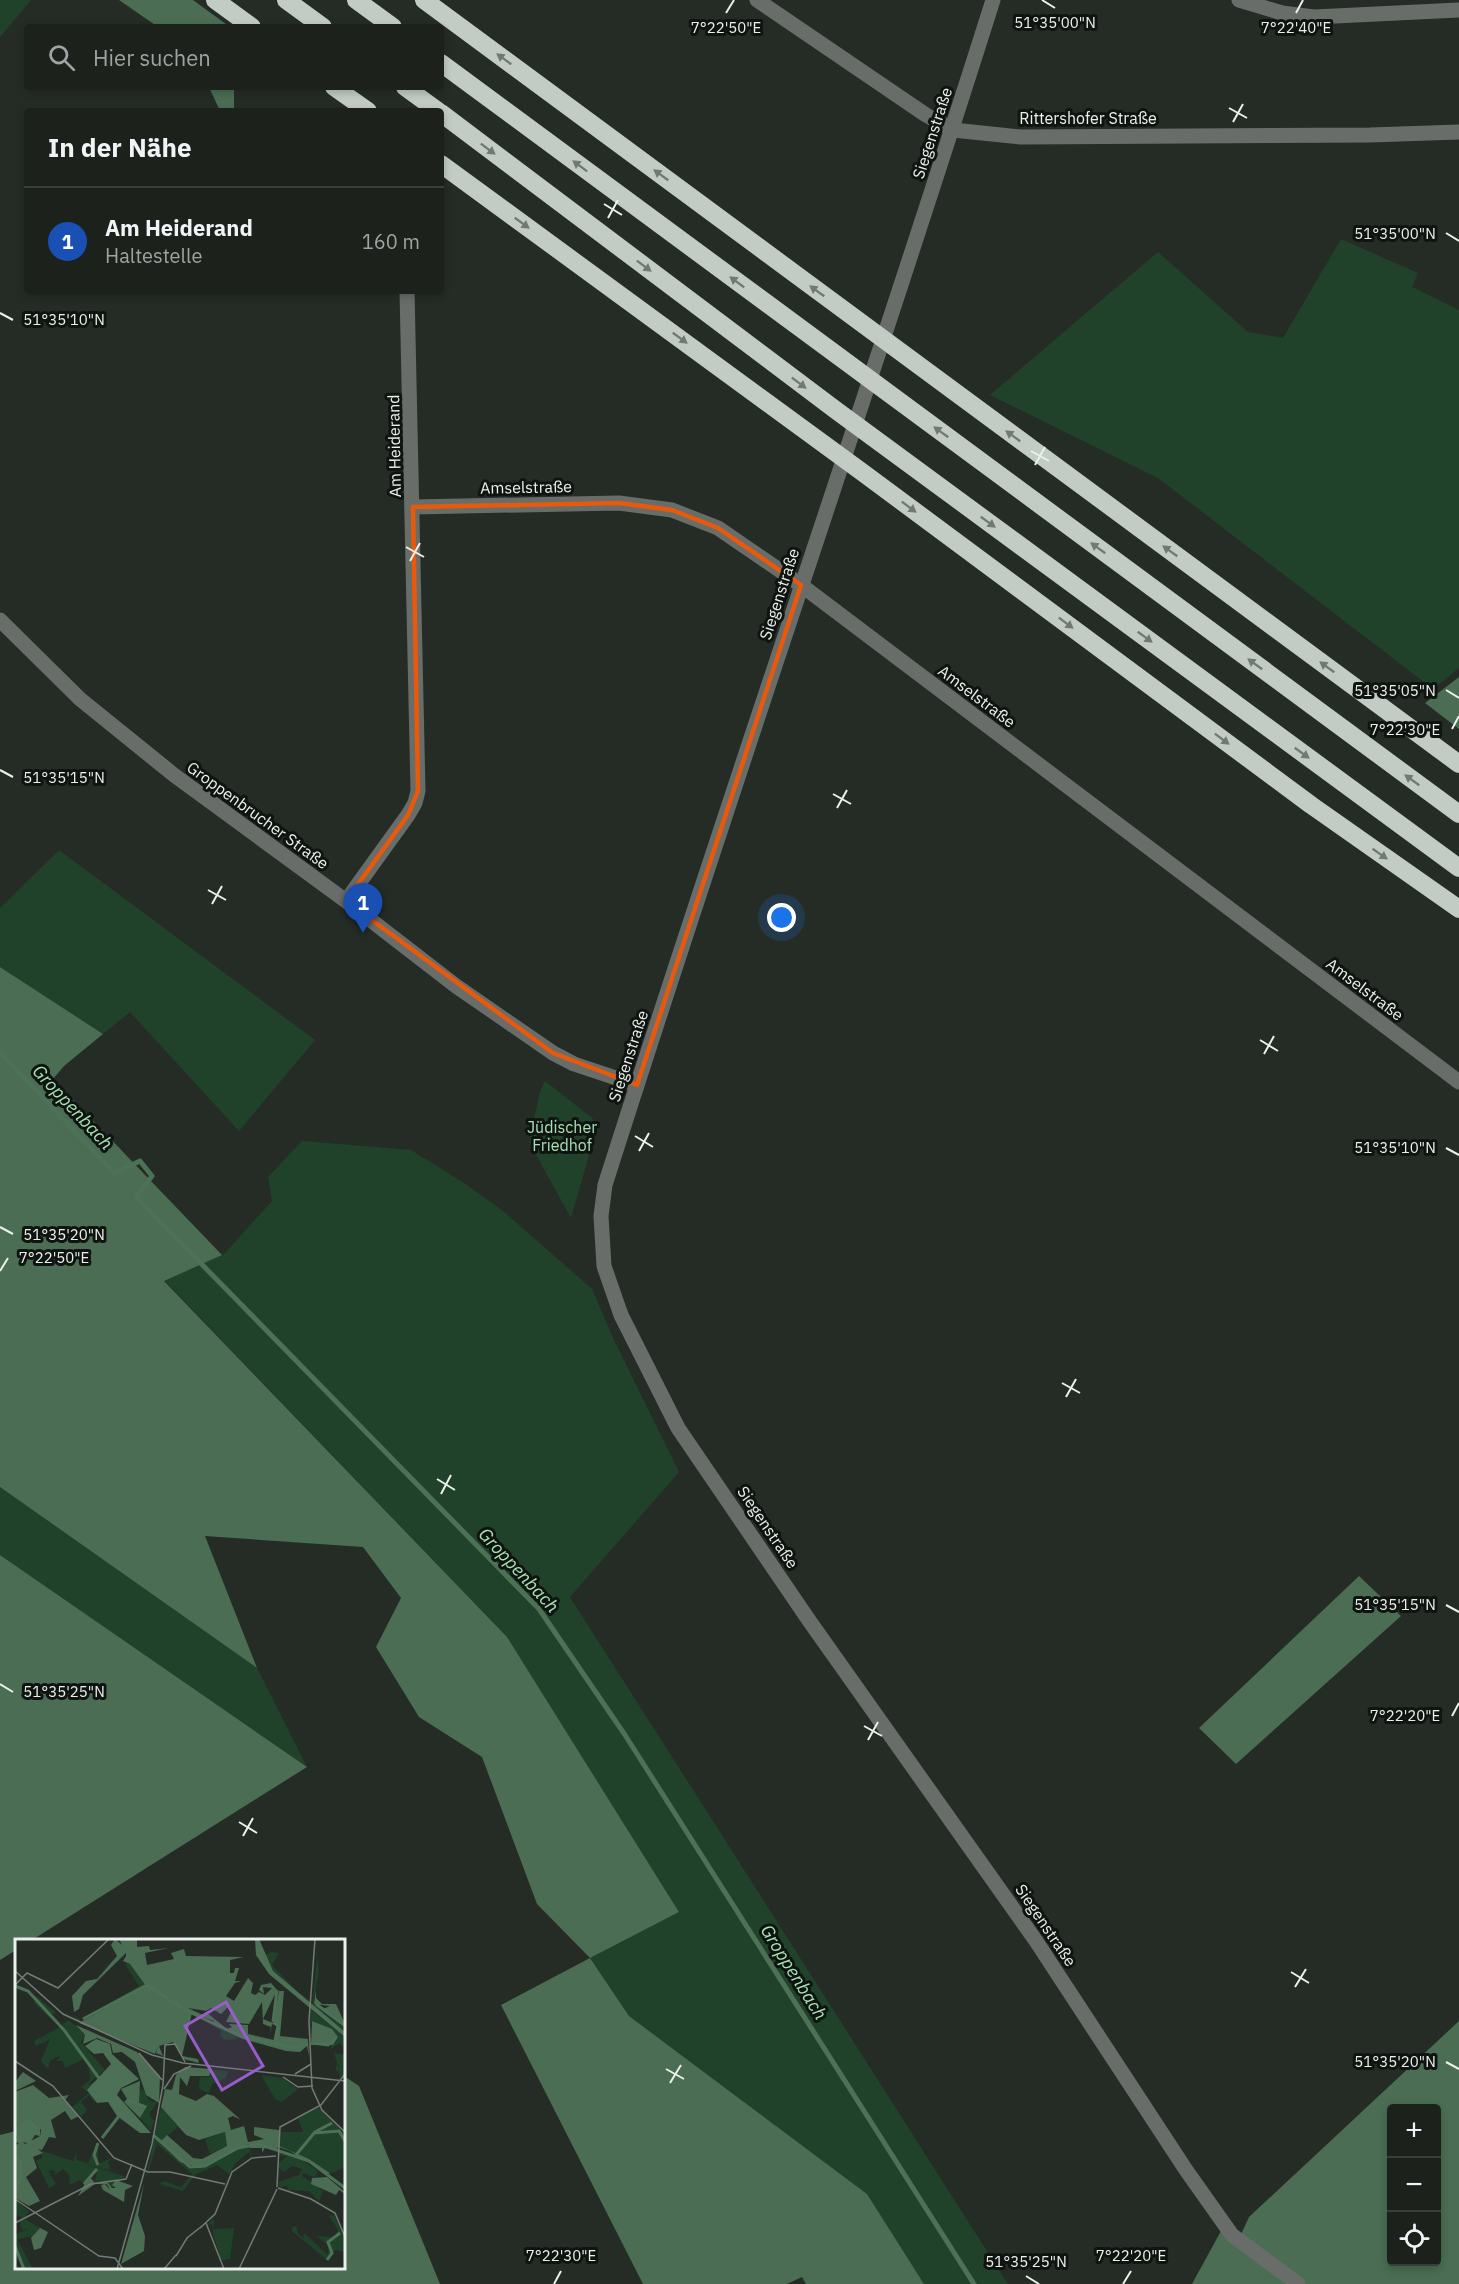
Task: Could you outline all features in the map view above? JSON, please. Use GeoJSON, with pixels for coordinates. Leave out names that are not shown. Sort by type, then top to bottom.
{"type":"FeatureCollection","features":[{"type":"Feature","properties":{"kind":"highway"},"geometry":{"type":"LineString","coordinates":[[214,0],[248,24]]}},
{"type":"Feature","properties":{"kind":"highway"},"geometry":{"type":"LineString","coordinates":[[286,0],[319,24]]}},
{"type":"Feature","properties":{"kind":"highway"},"geometry":{"type":"LineString","coordinates":[[356,0],[389,24]]}},
{"type":"Feature","properties":{"kind":"highway"},"geometry":{"type":"LineString","coordinates":[[424,0],[1459,764]]}},
{"type":"Feature","properties":{"kind":"highway"},"geometry":{"type":"LineString","coordinates":[[444,65],[1459,814]]}},
{"type":"Feature","properties":{"kind":"highway"},"geometry":{"type":"LineString","coordinates":[[338,90],[364,108]]}},
{"type":"Feature","properties":{"kind":"highway"},"geometry":{"type":"LineString","coordinates":[[409,90],[434,108]]}},
{"type":"Feature","properties":{"kind":"highway"},"geometry":{"type":"LineString","coordinates":[[444,116],[837,411],[1459,868]]}},
{"type":"Feature","properties":{"kind":"highway"},"geometry":{"type":"LineString","coordinates":[[444,166],[1311,805],[1459,909]]}},
{"type":"Feature","properties":{"kind":"street","name":"Rittershofer Straße"},"geometry":{"type":"LineString","coordinates":[[757,0],[926,115],[952,130],[1021,137],[1370,135],[1459,132]]}},
{"type":"Feature","properties":{"kind":"street","name":"Siegenstraße"},"geometry":{"type":"LineString","coordinates":[[993,0],[606,1185],[601,1216],[604,1266],[621,1315],[678,1428],[808,1619],[1036,1941],[1186,2170],[1232,2235],[1298,2284]]}},
{"type":"Feature","properties":{"kind":"street"},"geometry":{"type":"LineString","coordinates":[[1239,0],[1282,13],[1314,17],[1459,10]]}},
{"type":"Feature","properties":{"kind":"street","name":"Am Heiderand"},"geometry":{"type":"LineString","coordinates":[[346,901],[408,815],[415,803],[417,791],[408,294]]}},
{"type":"Feature","properties":{"kind":"street","name":"Amselstraße"},"geometry":{"type":"LineString","coordinates":[[413,507],[619,503],[672,510],[718,528],[801,585],[1459,1082]]}},
{"type":"Feature","properties":{"kind":"street","name":"Groppenbrucher Straße"},"geometry":{"type":"LineString","coordinates":[[0,620],[80,699],[174,775],[346,901],[456,986],[553,1053],[574,1064],[637,1085]]}},
{"type":"Feature","properties":{"kind":"highlighted area"},"geometry":{"type":"Polygon","coordinates":[[[619,503],[672,510],[718,528],[801,585],[637,1085],[553,1053],[346,901],[408,815],[418,791],[413,507],[619,503]]]}},
{"type":"Feature","properties":{"kind":"green space"},"geometry":{"type":"Polygon","coordinates":[[[0,0],[31,0],[0,37],[0,0]]]}},
{"type":"Feature","properties":{"kind":"green space"},"geometry":{"type":"Polygon","coordinates":[[[119,0],[193,0],[226,24],[154,24],[119,0]]]}},
{"type":"Feature","properties":{"kind":"green space"},"geometry":{"type":"Polygon","coordinates":[[[210,90],[234,90],[234,108],[219,108],[210,90]]]}},
{"type":"Feature","properties":{"kind":"green space"},"geometry":{"type":"Polygon","coordinates":[[[1341,239],[1418,273],[1412,287],[1459,310],[1459,668],[1433,689],[1158,478],[990,395],[1158,252],[1248,332],[1283,338],[1341,239]]]}},
{"type":"Feature","properties":{"kind":"green space"},"geometry":{"type":"Polygon","coordinates":[[[1459,677],[1459,729],[1425,703],[1459,677]]]}},
{"type":"Feature","properties":{"kind":"green space"},"geometry":{"type":"Polygon","coordinates":[[[59,850],[315,1040],[239,1131],[130,1012],[103,1034],[0,967],[0,908],[59,850]]]}},
{"type":"Feature","properties":{"kind":"green space"},"geometry":{"type":"Polygon","coordinates":[[[0,967],[103,1034],[64,1066],[53,1079],[222,1255],[164,1281],[507,1637],[679,1912],[590,1958],[537,1904],[482,1757],[419,1717],[376,1647],[401,1598],[363,1547],[205,1536],[257,1668],[0,1487],[0,967]]]}},
{"type":"Feature","properties":{"kind":"green space","name":"Jüdischer Friedhof"},"geometry":{"type":"Polygon","coordinates":[[[545,1081],[592,1118],[597,1127],[571,1218],[529,1142],[540,1092],[545,1081]]]}},
{"type":"Feature","properties":{"kind":"green space"},"geometry":{"type":"Polygon","coordinates":[[[302,1141],[411,1150],[503,1211],[592,1289],[613,1338],[679,1472],[570,1597],[1008,2284],[924,2284],[867,2194],[629,2016],[590,1958],[679,1912],[507,1637],[164,1280],[224,1254],[272,1201],[268,1177],[302,1141]]]}},
{"type":"Feature","properties":{"kind":"green space"},"geometry":{"type":"Polygon","coordinates":[[[0,1487],[257,1668],[307,1767],[0,1555],[0,1487]]]}},
{"type":"Feature","properties":{"kind":"green space"},"geometry":{"type":"Polygon","coordinates":[[[0,1555],[307,1767],[34,1939],[15,1939],[15,1951],[0,1960],[0,1555]]]}},
{"type":"Feature","properties":{"kind":"green space"},"geometry":{"type":"Polygon","coordinates":[[[1359,1576],[1401,1616],[1236,1764],[1199,1728],[1359,1576]]]}},
{"type":"Feature","properties":{"kind":"green space"},"geometry":{"type":"Polygon","coordinates":[[[590,1958],[629,2016],[867,2194],[924,2284],[806,2284],[802,2277],[787,2284],[643,2284],[501,2005],[590,1958]]]}},
{"type":"Feature","properties":{"kind":"green space"},"geometry":{"type":"Polygon","coordinates":[[[1459,2021],[1459,2284],[1192,2284],[1221,2231],[1237,2243],[1249,2217],[1459,2021]]]}},
{"type":"Feature","properties":{"kind":"green space"},"geometry":{"type":"Polygon","coordinates":[[[345,2077],[359,2086],[440,2284],[0,2284],[0,2135],[15,2131],[15,2269],[345,2269],[345,2077]]]}},
{"type":"Feature","properties":{"kind":"waterway","name":"Groppenbach"},"geometry":{"type":"LineString","coordinates":[[0,1052],[114,1173],[140,1161],[152,1176],[136,1197],[539,1609],[625,1735],[974,2284]]}},
{"type":"Feature","properties":{"kind":"place","name":"Am Heiderand"},"geometry":{"type":"Point","coordinates":[363,933]}}]}
